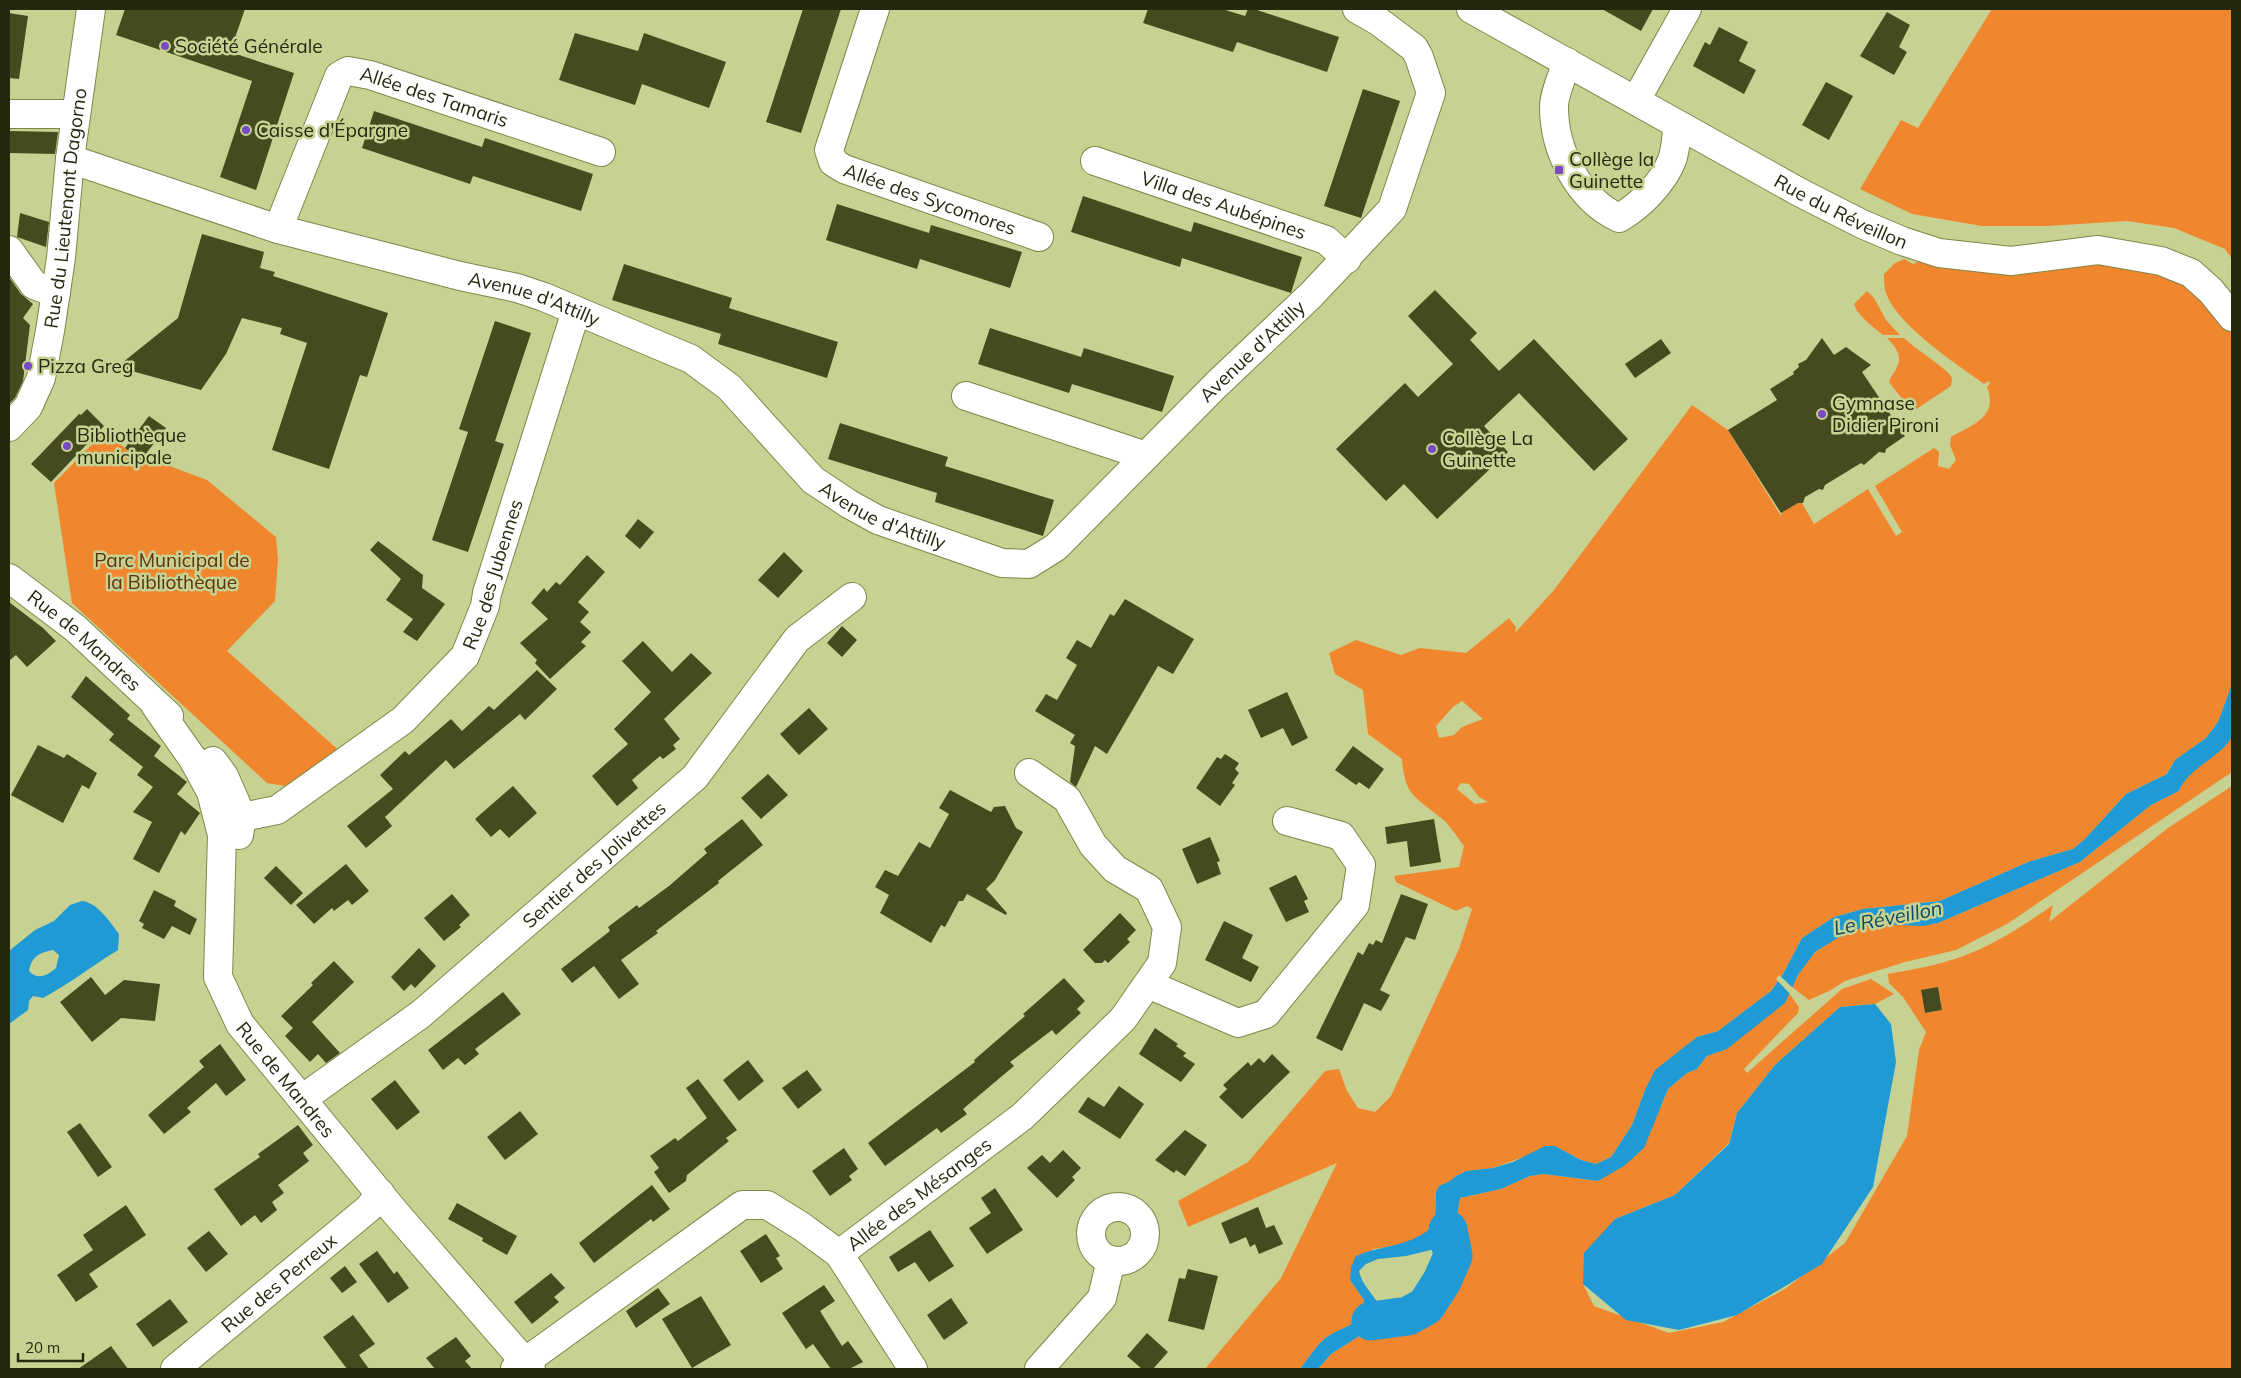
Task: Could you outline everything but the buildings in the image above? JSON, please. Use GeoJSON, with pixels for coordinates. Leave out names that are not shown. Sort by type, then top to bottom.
{"type":"FeatureCollection","features":[{"type":"Feature","properties":{"kind":"street","name":"Rue du Lieutenant Dagorno"},"geometry":{"type":"LineString","coordinates":[[9,428],[28,407],[41,378],[56,293],[70,159],[91,9]]}},
{"type":"Feature","properties":{"kind":"street","name":"Allée des Sycomores"},"geometry":{"type":"LineString","coordinates":[[874,9],[828,150],[833,162],[844,169],[1039,237]]}},
{"type":"Feature","properties":{"kind":"street","name":"Avenue d'Attilly"},"geometry":{"type":"LineString","coordinates":[[70,159],[278,229],[460,276],[517,288],[691,359],[729,387],[813,480],[849,504],[878,520],[1002,563],[1029,564],[1056,547],[1347,259],[1392,209],[1431,93],[1414,48],[1378,21],[1357,9]]}},
{"type":"Feature","properties":{"kind":"street","name":"Rue du Réveillon"},"geometry":{"type":"LineString","coordinates":[[1471,9],[1678,125],[1854,220],[1902,241],[1939,253],[2012,261],[2098,250],[2161,261],[2191,273],[2211,291],[2232,317]]}},
{"type":"Feature","properties":{"kind":"street"},"geometry":{"type":"LineString","coordinates":[[1636,100],[1687,9]]}},
{"type":"Feature","properties":{"kind":"street"},"geometry":{"type":"LineString","coordinates":[[1567,62],[1554,105],[1559,144],[1566,164],[1602,210],[1619,218],[1629,212],[1665,175],[1673,158],[1678,125]]}},
{"type":"Feature","properties":{"kind":"street","name":"Allée des Tamaris"},"geometry":{"type":"LineString","coordinates":[[278,229],[339,76],[348,71],[370,75],[601,152]]}},
{"type":"Feature","properties":{"kind":"street"},"geometry":{"type":"LineString","coordinates":[[9,114],[76,114]]}},
{"type":"Feature","properties":{"kind":"street","name":"Villa des Aubépines"},"geometry":{"type":"LineString","coordinates":[[1095,161],[1326,240],[1347,259]]}},
{"type":"Feature","properties":{"kind":"street"},"geometry":{"type":"LineString","coordinates":[[9,250],[34,285],[56,293]]}},
{"type":"Feature","properties":{"kind":"street","name":"Rue des Jubennes"},"geometry":{"type":"LineString","coordinates":[[242,817],[277,810],[395,725],[466,656],[485,606],[487,593],[576,311]]}},
{"type":"Feature","properties":{"kind":"street"},"geometry":{"type":"LineString","coordinates":[[966,396],[1146,456]]}},
{"type":"Feature","properties":{"kind":"street","name":"Rue de Mandres"},"geometry":{"type":"LineString","coordinates":[[9,578],[75,628],[155,705],[189,734],[224,776],[242,817],[235,866],[218,929]]}},
{"type":"Feature","properties":{"kind":"street","name":"Sentier des Jolivettes"},"geometry":{"type":"LineString","coordinates":[[302,1099],[421,1014],[694,777],[797,639],[852,597]]}},
{"type":"Feature","properties":{"kind":"street","name":"Rue de Mandres"},"geometry":{"type":"LineString","coordinates":[[155,705],[193,759],[211,792],[222,835],[218,977],[240,1024],[520,1367]]}},
{"type":"Feature","properties":{"kind":"street","name":"Allée des Mésanges"},"geometry":{"type":"LineString","coordinates":[[520,1367],[742,1205],[767,1205],[801,1226],[839,1254],[1023,1116],[1123,1019],[1162,963],[1167,927],[1150,889],[1116,869],[1093,845],[1067,800],[1029,774]]}},
{"type":"Feature","properties":{"kind":"street"},"geometry":{"type":"LineString","coordinates":[[1148,984],[1238,1023],[1266,1014],[1355,905],[1361,865],[1341,836],[1287,821]]}},
{"type":"Feature","properties":{"kind":"street","name":"Rue des Perreux"},"geometry":{"type":"LineString","coordinates":[[175,1369],[369,1208],[387,1202]]}},
{"type":"Feature","properties":{"kind":"street"},"geometry":{"type":"LineString","coordinates":[[839,1254],[913,1369]]}},
{"type":"Feature","properties":{"kind":"street"},"geometry":{"type":"LineString","coordinates":[[1039,1369],[1102,1298],[1111,1260]]}},
{"type":"Feature","properties":{"kind":"green space"},"geometry":{"type":"Polygon","coordinates":[[[1992,9],[2232,9],[2232,259],[2225,249],[2174,228],[2127,221],[2047,226],[1982,226],[1912,214],[1860,189],[1901,120],[1918,128],[1992,9]]]}},
{"type":"Feature","properties":{"kind":"green space"},"geometry":{"type":"Polygon","coordinates":[[[1904,259],[1913,264],[1920,261],[1970,271],[2027,271],[2095,262],[2124,262],[2185,282],[2232,329],[2232,684],[2218,722],[2206,738],[2175,760],[2167,774],[2126,794],[2085,839],[2073,849],[2028,862],[1940,901],[1863,909],[1834,917],[1802,938],[1783,974],[1771,991],[1718,1031],[1697,1037],[1645,1090],[1632,1125],[1611,1157],[1596,1164],[1581,1160],[1555,1146],[1493,1168],[1466,1171],[1439,1186],[1436,1192],[1435,1224],[1422,1235],[1407,1242],[1373,1249],[1350,1280],[1364,1300],[1358,1318],[1353,1323],[1322,1341],[1300,1369],[1205,1369],[1281,1278],[1337,1163],[1188,1227],[1178,1201],[1248,1162],[1325,1071],[1339,1069],[1347,1091],[1358,1108],[1375,1112],[1391,1096],[1459,949],[1472,909],[1467,906],[1456,911],[1396,882],[1394,876],[1459,867],[1464,846],[1444,821],[1418,800],[1409,789],[1403,772],[1402,759],[1368,734],[1363,690],[1335,674],[1329,653],[1356,640],[1401,655],[1420,648],[1466,653],[1509,618],[1516,627],[1515,633],[1554,590],[1692,405],[1728,430],[1781,516],[1782,512],[1798,503],[1802,503],[1814,524],[1868,489],[1896,536],[1902,532],[1875,486],[1934,448],[1939,452],[1938,466],[1949,469],[1956,460],[1950,445],[1951,437],[1975,424],[1986,413],[1990,397],[1987,387],[1990,383],[1988,381],[1984,384],[1943,354],[1913,330],[1901,316],[1891,303],[1884,286],[1884,274],[1895,263],[1904,259]],[[1462,701],[1453,707],[1436,726],[1439,738],[1454,735],[1462,727],[1483,719],[1462,701]],[[1461,783],[1457,789],[1475,804],[1488,802],[1479,797],[1469,784],[1461,783]]]}},
{"type":"Feature","properties":{"kind":"green space"},"geometry":{"type":"Polygon","coordinates":[[[1867,291],[1874,298],[1886,320],[1900,335],[1883,335],[1857,311],[1854,304],[1867,291]]]}},
{"type":"Feature","properties":{"kind":"green space"},"geometry":{"type":"Polygon","coordinates":[[[1887,338],[1904,338],[1949,374],[1952,378],[1951,386],[1915,410],[1910,409],[1889,382],[1899,363],[1899,355],[1887,338]]]}},
{"type":"Feature","properties":{"kind":"green space","name":"Parc Municipal de la Bibliothèque"},"geometry":{"type":"Polygon","coordinates":[[[103,433],[118,442],[143,464],[148,458],[207,480],[276,537],[278,559],[275,601],[227,651],[343,754],[285,786],[267,783],[72,603],[54,483],[103,433]]]}},
{"type":"Feature","properties":{"kind":"green space"},"geometry":{"type":"Polygon","coordinates":[[[2232,736],[2232,772],[2007,924],[1956,950],[1905,962],[1845,981],[1809,1000],[1792,987],[1802,968],[1812,955],[1844,934],[1876,924],[1922,925],[1938,923],[2080,862],[2151,805],[2179,791],[2189,775],[2219,750],[2232,736]]]}},
{"type":"Feature","properties":{"kind":"green space"},"geometry":{"type":"Polygon","coordinates":[[[2232,786],[2232,1369],[1318,1369],[1331,1354],[1380,1323],[1413,1321],[1429,1313],[1440,1300],[1456,1264],[1455,1228],[1460,1198],[1501,1189],[1530,1176],[1544,1174],[1598,1181],[1604,1177],[1662,1104],[1668,1089],[1687,1073],[1697,1069],[1707,1056],[1727,1049],[1789,993],[1799,1007],[1798,1013],[1744,1069],[1747,1073],[1842,989],[1871,979],[1894,994],[1875,1004],[1840,1007],[1775,1065],[1737,1113],[1729,1143],[1675,1195],[1615,1219],[1583,1284],[1594,1306],[1669,1333],[1723,1322],[1785,1289],[1845,1243],[1907,1136],[1919,1050],[1926,1032],[1903,997],[1889,983],[1888,974],[1926,967],[1976,951],[2016,929],[2053,905],[2049,922],[2168,828],[2232,786]],[[1938,987],[1921,991],[1925,1013],[1942,1010],[1938,987]]]}},
{"type":"Feature","properties":{"kind":"water","name":"Le Réveillon"},"geometry":{"type":"Polygon","coordinates":[[[2232,684],[2233,724],[2229,742],[2190,775],[2179,791],[2151,805],[2080,862],[1938,923],[1923,926],[1876,924],[1858,929],[1836,939],[1815,952],[1798,975],[1785,1003],[1727,1049],[1707,1056],[1697,1069],[1687,1073],[1668,1089],[1644,1148],[1624,1166],[1598,1181],[1544,1174],[1530,1176],[1501,1189],[1460,1198],[1455,1228],[1456,1244],[1406,1256],[1378,1259],[1366,1264],[1359,1271],[1365,1285],[1380,1308],[1380,1323],[1331,1354],[1318,1369],[1300,1369],[1322,1341],[1353,1323],[1358,1318],[1364,1300],[1350,1280],[1351,1267],[1356,1256],[1408,1241],[1435,1224],[1436,1192],[1439,1186],[1466,1171],[1493,1168],[1513,1162],[1545,1146],[1555,1146],[1581,1160],[1596,1164],[1611,1157],[1632,1125],[1645,1090],[1655,1070],[1697,1037],[1718,1031],[1771,991],[1783,974],[1802,938],[1834,917],[1863,909],[1940,901],[2028,862],[2073,849],[2085,839],[2126,794],[2167,774],[2175,760],[2206,738],[2218,722],[2232,684]]]}},
{"type":"Feature","properties":{"kind":"water"},"geometry":{"type":"Polygon","coordinates":[[[82,901],[88,902],[98,909],[119,934],[118,950],[43,998],[33,996],[29,1001],[28,1010],[9,1024],[9,951],[35,930],[54,921],[70,905],[82,901]],[[53,950],[40,954],[32,962],[29,971],[36,976],[50,973],[56,968],[59,955],[53,950]]]}},
{"type":"Feature","properties":{"kind":"water"},"geometry":{"type":"Polygon","coordinates":[[[1875,1004],[1891,1024],[1896,1062],[1873,1187],[1822,1264],[1737,1315],[1679,1330],[1626,1320],[1583,1284],[1584,1253],[1615,1219],[1675,1195],[1729,1144],[1737,1113],[1775,1065],[1840,1007],[1875,1004]]]}},
{"type":"Feature","properties":{"kind":"pier"},"geometry":{"type":"Polygon","coordinates":[[[1779,975],[1794,989],[1791,995],[1776,979],[1779,975]]]}},
{"type":"Feature","properties":{"kind":"waterway"},"geometry":{"type":"LineString","coordinates":[[1371,1321],[1408,1316],[1426,1306],[1442,1281],[1453,1256],[1448,1230]]}},
{"type":"Feature","properties":{"kind":"place","name":"Société Générale"},"geometry":{"type":"Point","coordinates":[165,46]}},
{"type":"Feature","properties":{"kind":"place","name":"Caisse d'Épargne"},"geometry":{"type":"Point","coordinates":[246,130]}},
{"type":"Feature","properties":{"kind":"place","name":"Collège la Guinette"},"geometry":{"type":"Point","coordinates":[1559,170]}},
{"type":"Feature","properties":{"kind":"place","name":"Pizza Greg"},"geometry":{"type":"Point","coordinates":[28,366]}},
{"type":"Feature","properties":{"kind":"place","name":"Gymnase Didier Pironi"},"geometry":{"type":"Point","coordinates":[1822,414]}},
{"type":"Feature","properties":{"kind":"place","name":"Bibliothèque municipale"},"geometry":{"type":"Point","coordinates":[67,446]}},
{"type":"Feature","properties":{"kind":"place","name":"Collège La Guinette"},"geometry":{"type":"Point","coordinates":[1432,449]}}]}
